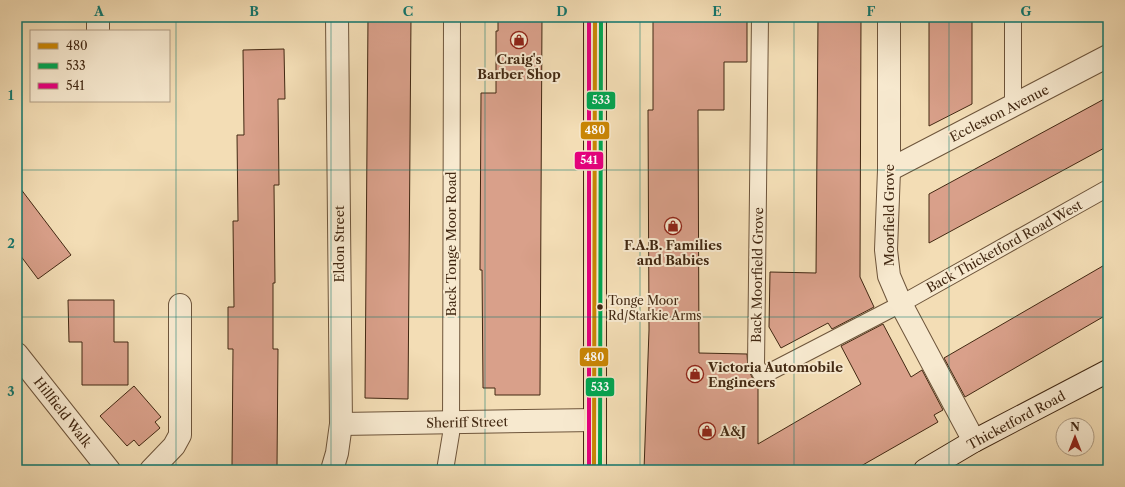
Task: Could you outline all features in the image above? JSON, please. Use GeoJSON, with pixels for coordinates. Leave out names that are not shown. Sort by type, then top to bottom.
{"type":"FeatureCollection","features":[{"type":"Feature","properties":{"kind":"main road"},"geometry":{"type":"LineString","coordinates":[[593,468],[595,17]]}},
{"type":"Feature","properties":{"kind":"street"},"geometry":{"type":"LineString","coordinates":[[98,17],[98,30]]}},
{"type":"Feature","properties":{"kind":"street","name":"Eldon Street"},"geometry":{"type":"LineString","coordinates":[[332,470],[337,453],[340,424],[338,17]]}},
{"type":"Feature","properties":{"kind":"street","name":"Moorfield Grove"},"geometry":{"type":"LineString","coordinates":[[889,17],[889,170],[886,250],[889,276],[901,304],[974,441]]}},
{"type":"Feature","properties":{"kind":"street","name":"Eccleston Avenue"},"geometry":{"type":"LineString","coordinates":[[889,170],[1108,56]]}},
{"type":"Feature","properties":{"kind":"street"},"geometry":{"type":"LineString","coordinates":[[151,470],[174,446],[180,435],[180,305]]}},
{"type":"Feature","properties":{"kind":"street","name":"Hillfield Walk"},"geometry":{"type":"LineString","coordinates":[[17,354],[109,470]]}},
{"type":"Feature","properties":{"kind":"street","name":"Thicketford Road"},"geometry":{"type":"LineString","coordinates":[[925,470],[974,441],[1108,371]]}},
{"type":"Feature","properties":{"kind":"street","name":"Sheriff Street"},"geometry":{"type":"LineString","coordinates":[[340,424],[594,420]]}},
{"type":"Feature","properties":{"kind":"lane","name":"Back Tonge Moor Road"},"geometry":{"type":"LineString","coordinates":[[445,470],[451,434],[452,17]]}},
{"type":"Feature","properties":{"kind":"lane","name":"Back Moorfield Grove"},"geometry":{"type":"LineString","coordinates":[[760,17],[756,364],[762,376],[901,304]]}},
{"type":"Feature","properties":{"kind":"lane"},"geometry":{"type":"LineString","coordinates":[[1013,17],[1013,106]]}},
{"type":"Feature","properties":{"kind":"lane","name":"Back Thicketford Road West"},"geometry":{"type":"LineString","coordinates":[[901,304],[1108,188]]}},
{"type":"Feature","properties":{"kind":"building"},"geometry":{"type":"Polygon","coordinates":[[[368,17],[411,17],[408,399],[365,398],[368,17]]]}},
{"type":"Feature","properties":{"kind":"building"},"geometry":{"type":"Polygon","coordinates":[[[498,17],[542,17],[540,395],[495,395],[495,388],[483,388],[482,270],[480,270],[481,93],[496,93],[496,31],[498,31],[498,17]]]}},
{"type":"Feature","properties":{"kind":"building"},"geometry":{"type":"Polygon","coordinates":[[[653,17],[747,19],[747,62],[724,62],[724,110],[698,110],[699,353],[747,354],[748,369],[754,381],[758,384],[758,444],[861,384],[841,346],[883,324],[911,377],[922,370],[943,410],[934,415],[938,422],[854,470],[644,470],[649,330],[648,110],[653,110],[653,17]]]}},
{"type":"Feature","properties":{"kind":"building"},"geometry":{"type":"Polygon","coordinates":[[[818,17],[861,17],[860,277],[874,307],[832,329],[828,323],[781,348],[769,327],[770,272],[816,273],[818,17]]]}},
{"type":"Feature","properties":{"kind":"building"},"geometry":{"type":"Polygon","coordinates":[[[929,17],[972,17],[972,104],[929,126],[929,17]]]}},
{"type":"Feature","properties":{"kind":"building"},"geometry":{"type":"Polygon","coordinates":[[[284,49],[285,99],[278,99],[279,185],[274,185],[275,283],[273,283],[273,349],[278,349],[277,466],[232,466],[233,349],[228,349],[228,307],[234,307],[233,221],[238,221],[237,135],[244,135],[243,50],[284,49]]]}},
{"type":"Feature","properties":{"kind":"building"},"geometry":{"type":"Polygon","coordinates":[[[1108,97],[1108,146],[929,243],[929,194],[1108,97]]]}},
{"type":"Feature","properties":{"kind":"building"},"geometry":{"type":"Polygon","coordinates":[[[17,184],[71,255],[38,279],[17,251],[17,184]]]}},
{"type":"Feature","properties":{"kind":"building"},"geometry":{"type":"Polygon","coordinates":[[[1108,263],[1108,314],[965,397],[944,358],[1108,263]]]}},
{"type":"Feature","properties":{"kind":"building"},"geometry":{"type":"Polygon","coordinates":[[[68,300],[114,300],[114,342],[128,342],[128,385],[82,385],[82,342],[69,342],[68,300]]]}},
{"type":"Feature","properties":{"kind":"building"},"geometry":{"type":"Polygon","coordinates":[[[134,386],[161,417],[155,422],[160,428],[139,446],[134,440],[127,446],[100,416],[134,386]]]}},
{"type":"Feature","properties":{"kind":"transit line","name":"541"},"geometry":{"type":"LineString","coordinates":[[589,17],[589,470]]}},
{"type":"Feature","properties":{"kind":"transit line","name":"480"},"geometry":{"type":"LineString","coordinates":[[592,470],[594,464],[595,17]]}},
{"type":"Feature","properties":{"kind":"transit line","name":"533"},"geometry":{"type":"LineString","coordinates":[[598,470],[600,464],[601,17]]}},
{"type":"Feature","properties":{"kind":"place","name":"Craig's Barber Shop"},"geometry":{"type":"Point","coordinates":[519,40]}},
{"type":"Feature","properties":{"kind":"place","name":"F.A.B. Families and Babies"},"geometry":{"type":"Point","coordinates":[673,226]}},
{"type":"Feature","properties":{"kind":"place","name":"Tonge Moor Rd/Starkie Arms"},"geometry":{"type":"Point","coordinates":[600,307]}},
{"type":"Feature","properties":{"kind":"place","name":"Victoria Automobile Engineers"},"geometry":{"type":"Point","coordinates":[695,374]}},
{"type":"Feature","properties":{"kind":"place","name":"A&J"},"geometry":{"type":"Point","coordinates":[707,431]}}]}
